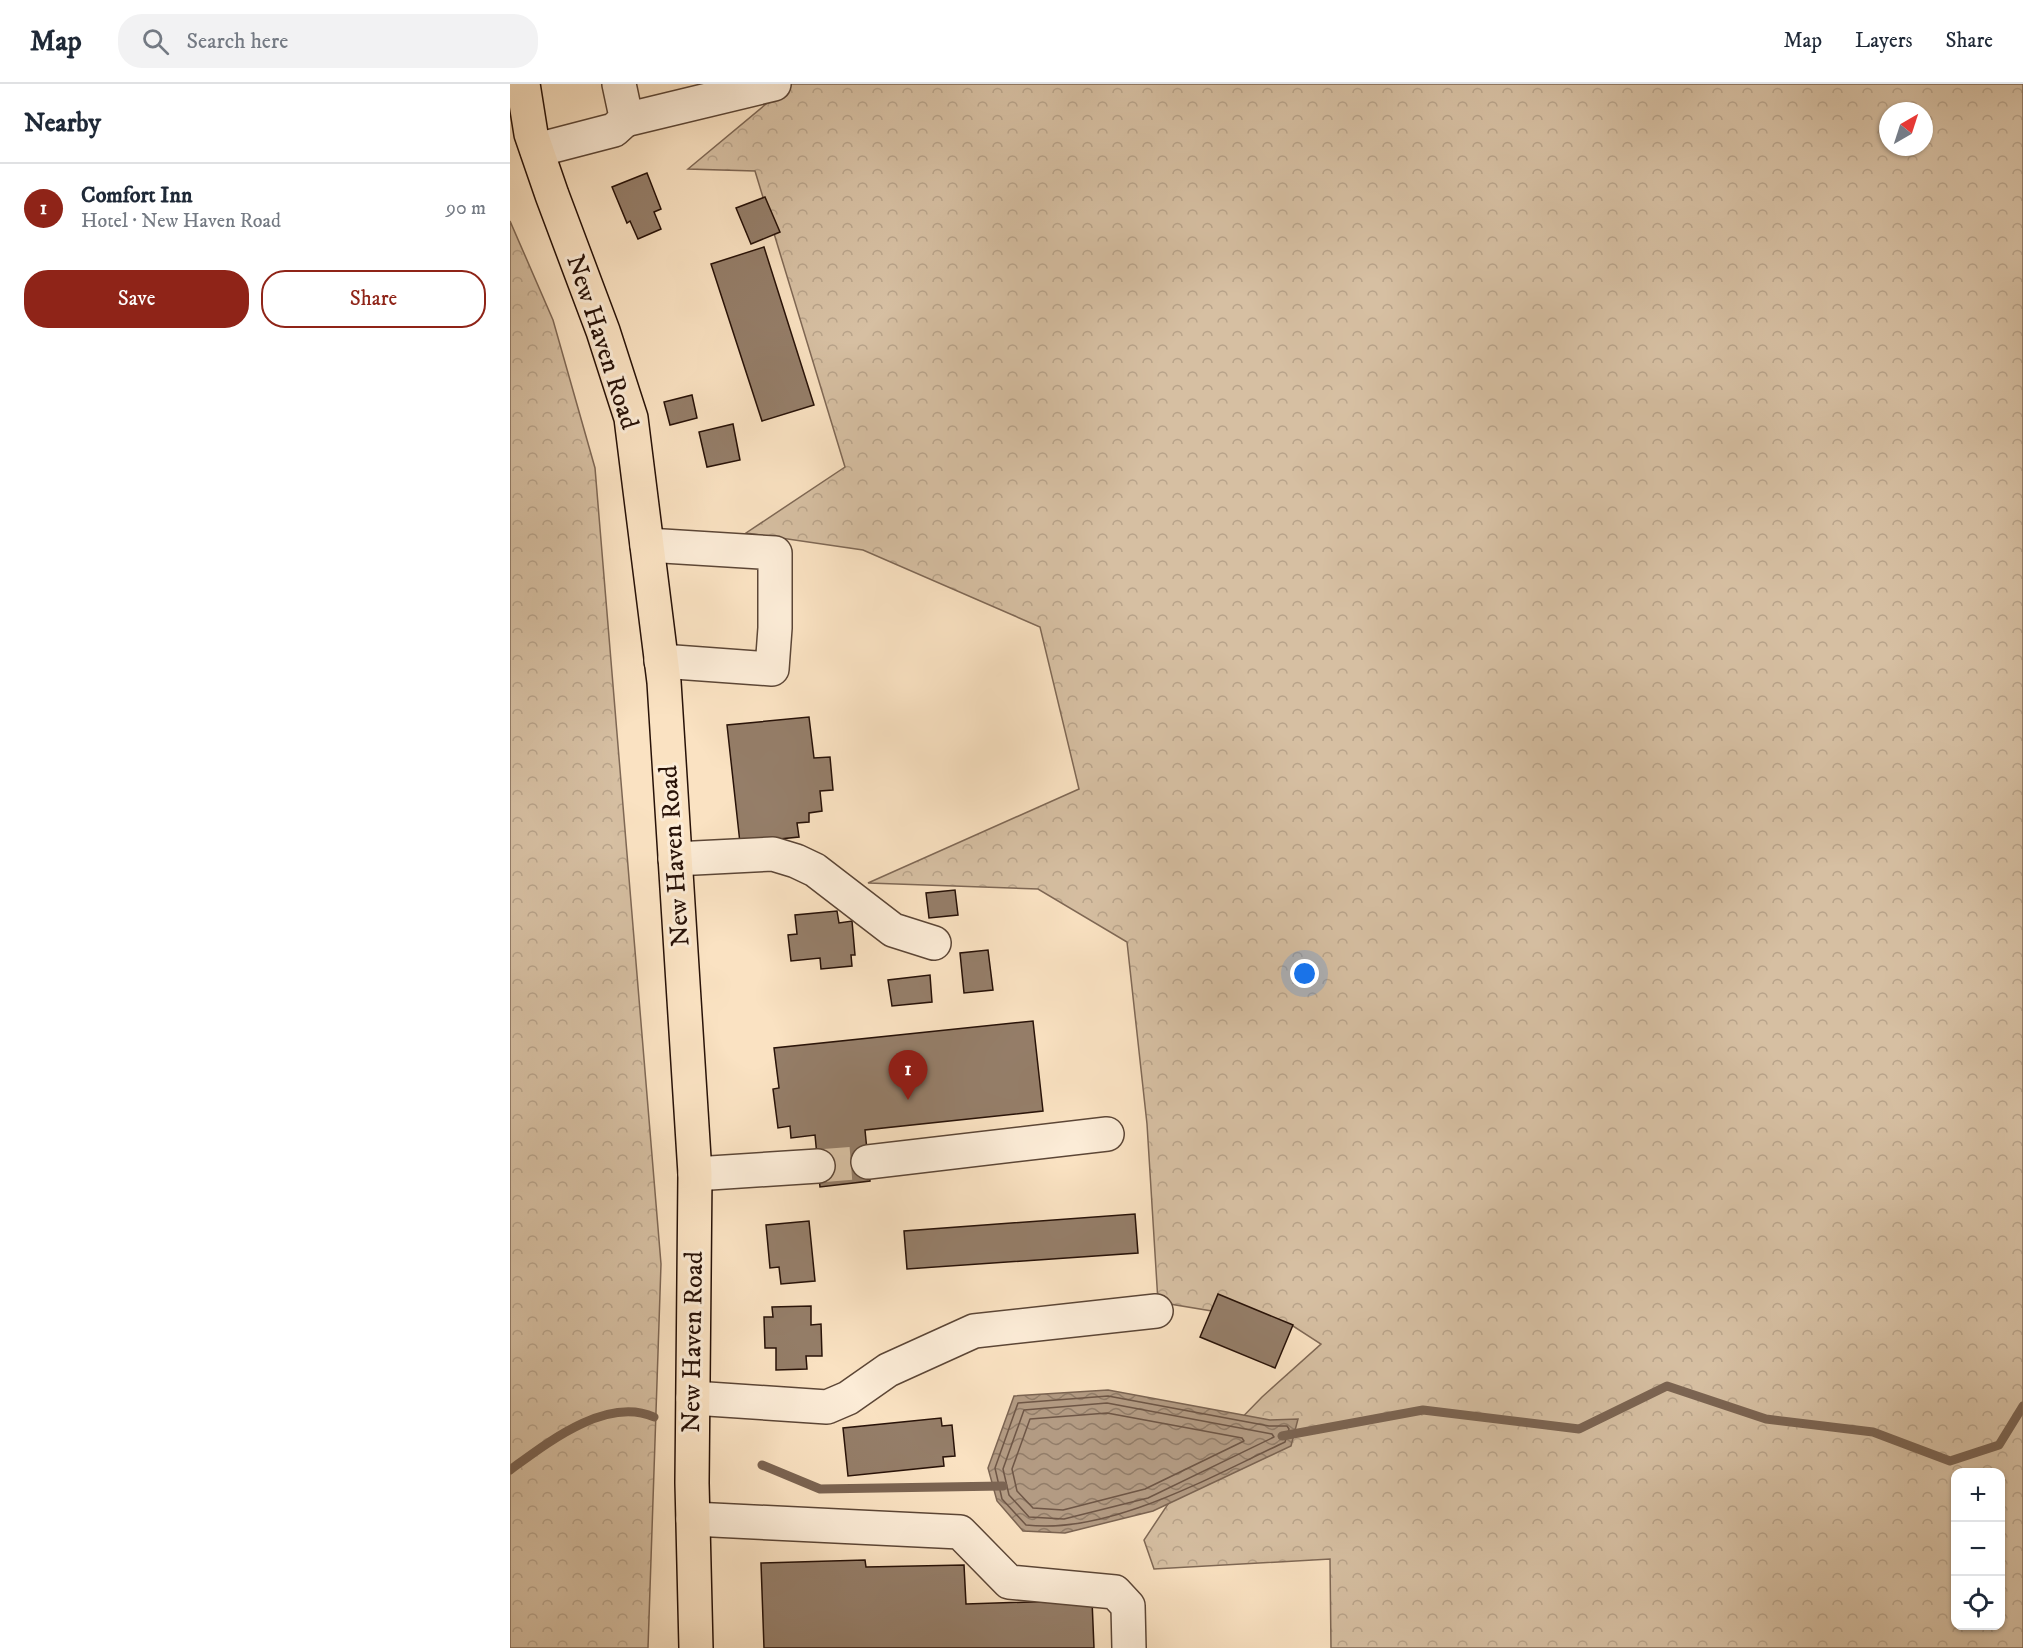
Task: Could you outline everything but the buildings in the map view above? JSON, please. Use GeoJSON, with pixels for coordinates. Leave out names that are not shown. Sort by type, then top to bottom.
{"type":"FeatureCollection","features":[{"type":"Feature","properties":{"kind":"main road","name":"New Haven Road"},"geometry":{"type":"LineString","coordinates":[[523,84],[531,134],[603,331],[631,418],[661,661],[695,1174],[693,1519],[696,1648]]}},
{"type":"Feature","properties":{"kind":"lane"},"geometry":{"type":"LineString","coordinates":[[619,84],[625,120]]}},
{"type":"Feature","properties":{"kind":"lane"},"geometry":{"type":"LineString","coordinates":[[537,150],[614,130],[625,120],[713,91],[774,84]]}},
{"type":"Feature","properties":{"kind":"lane"},"geometry":{"type":"LineString","coordinates":[[647,545],[775,553],[775,628],[772,669],[661,661]]}},
{"type":"Feature","properties":{"kind":"lane"},"geometry":{"type":"LineString","coordinates":[[675,859],[773,854],[796,861],[816,870],[893,930],[934,943]]}},
{"type":"Feature","properties":{"kind":"lane"},"geometry":{"type":"LineString","coordinates":[[868,1162],[1107,1134]]}},
{"type":"Feature","properties":{"kind":"lane"},"geometry":{"type":"LineString","coordinates":[[695,1174],[818,1166]]}},
{"type":"Feature","properties":{"kind":"lane"},"geometry":{"type":"LineString","coordinates":[[693,1398],[827,1407],[848,1398],[888,1370],[974,1331],[1156,1311]]}},
{"type":"Feature","properties":{"kind":"lane"},"geometry":{"type":"LineString","coordinates":[[693,1519],[960,1532],[1009,1582],[1114,1592],[1128,1606],[1129,1648]]}},
{"type":"Feature","properties":{"kind":"green space"},"geometry":{"type":"Polygon","coordinates":[[[790,84],[2023,84],[2023,1648],[1331,1648],[1330,1559],[1154,1569],[1144,1540],[1190,1471],[1262,1397],[1321,1344],[1290,1324],[1158,1302],[1147,1124],[1127,942],[1038,889],[868,883],[1079,789],[1040,627],[863,550],[746,533],[845,467],[755,171],[688,169],[790,84]]]}},
{"type":"Feature","properties":{"kind":"green space"},"geometry":{"type":"Polygon","coordinates":[[[510,221],[553,320],[595,468],[661,1264],[648,1648],[510,1648],[510,221]]]}},
{"type":"Feature","properties":{"kind":"water"},"geometry":{"type":"Polygon","coordinates":[[[1108,1390],[1270,1420],[1298,1419],[1291,1446],[1153,1511],[1065,1533],[1023,1531],[997,1501],[988,1468],[1014,1396],[1108,1390]]]}},
{"type":"Feature","properties":{"kind":"waterway"},"geometry":{"type":"LineString","coordinates":[[1282,1436],[1423,1410],[1579,1429],[1667,1386],[1766,1419],[1873,1432],[1950,1461],[1999,1445],[2023,1406]]}},
{"type":"Feature","properties":{"kind":"waterway"},"geometry":{"type":"LineString","coordinates":[[510,1470],[559,1436],[597,1417],[636,1412],[654,1417]]}},
{"type":"Feature","properties":{"kind":"waterway"},"geometry":{"type":"LineString","coordinates":[[762,1465],[820,1489],[1003,1486]]}},
{"type":"Feature","properties":{"kind":"tunnel"},"geometry":{"type":"LineString","coordinates":[[818,1166],[868,1162]]}},
{"type":"Feature","properties":{"kind":"place","name":"Comfort Inn"},"geometry":{"type":"Point","coordinates":[908,1100]}}]}
